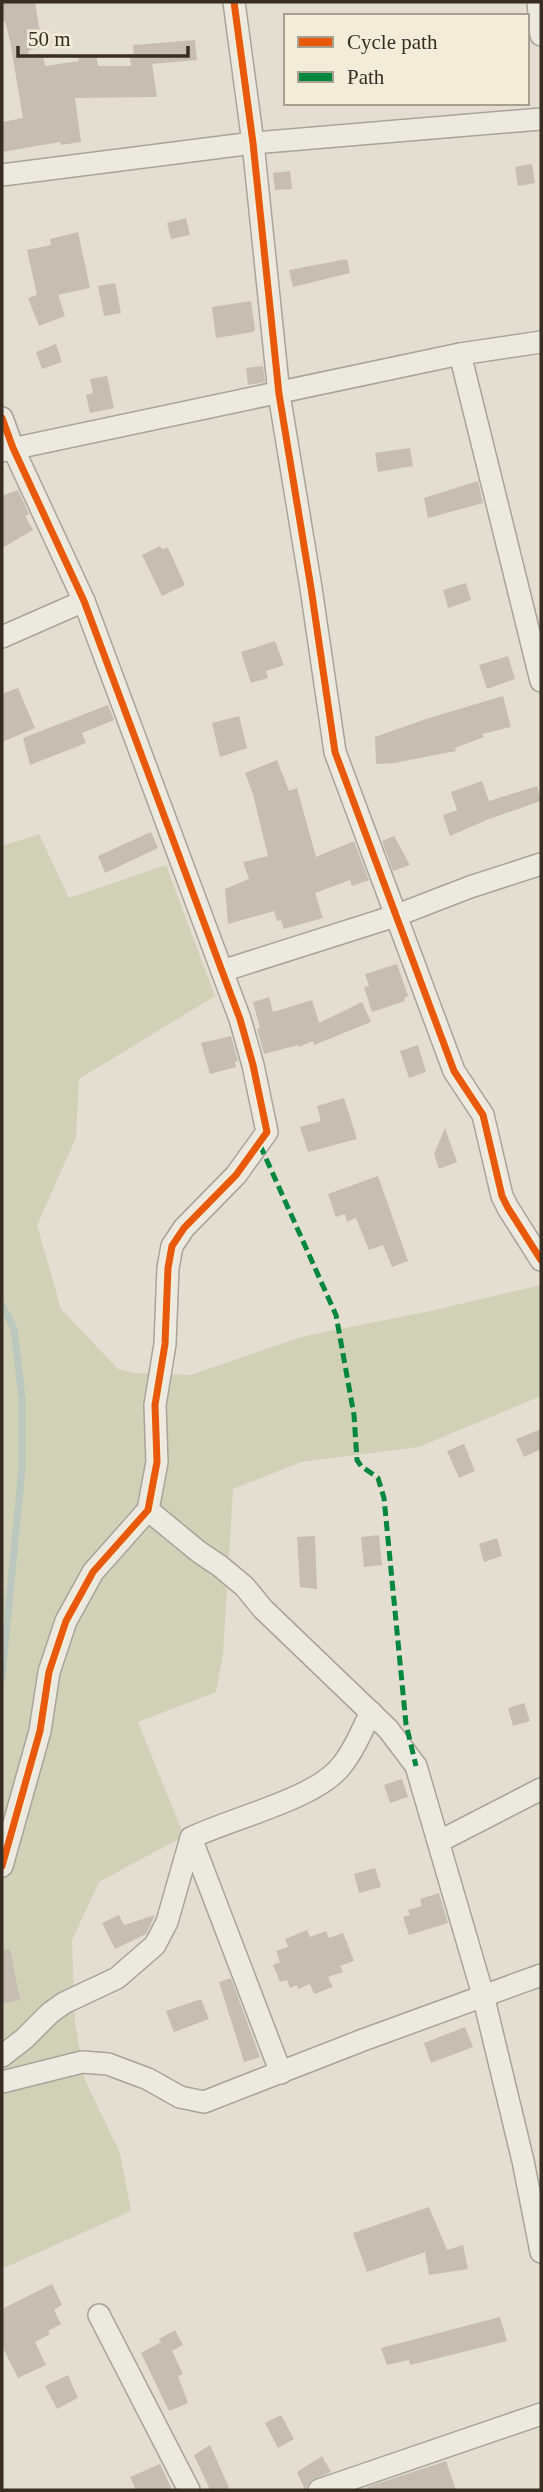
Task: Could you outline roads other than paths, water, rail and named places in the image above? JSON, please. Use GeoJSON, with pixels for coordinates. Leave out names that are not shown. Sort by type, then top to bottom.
{"type":"FeatureCollection","features":[{"type":"Feature","properties":{"kind":"street"},"geometry":{"type":"LineString","coordinates":[[234,2],[253,142],[279,394],[335,752],[454,1071],[482,1115],[502,1196],[541,1260]]}},
{"type":"Feature","properties":{"kind":"street"},"geometry":{"type":"LineString","coordinates":[[538,2],[541,35]]}},
{"type":"Feature","properties":{"kind":"street"},"geometry":{"type":"LineString","coordinates":[[2,175],[253,142],[541,119]]}},
{"type":"Feature","properties":{"kind":"street"},"geometry":{"type":"LineString","coordinates":[[7,450],[460,354],[541,342]]}},
{"type":"Feature","properties":{"kind":"street"},"geometry":{"type":"LineString","coordinates":[[460,354],[541,681]]}},
{"type":"Feature","properties":{"kind":"street"},"geometry":{"type":"LineString","coordinates":[[2,418],[7,450],[84,601],[222,971],[250,1054],[267,1132],[236,1175],[184,1228],[172,1246],[168,1268],[165,1344],[155,1405],[157,1462],[148,1510],[93,1572],[66,1621],[49,1672],[40,1731],[2,1866]]}},
{"type":"Feature","properties":{"kind":"street"},"geometry":{"type":"LineString","coordinates":[[2,637],[84,601]]}},
{"type":"Feature","properties":{"kind":"street"},"geometry":{"type":"LineString","coordinates":[[222,971],[395,916],[470,887],[541,864]]}},
{"type":"Feature","properties":{"kind":"street"},"geometry":{"type":"LineString","coordinates":[[148,1510],[244,1587],[388,1729],[416,1766],[483,1995],[523,2161],[541,2252]]}},
{"type":"Feature","properties":{"kind":"street"},"geometry":{"type":"LineString","coordinates":[[2,2056],[50,2013],[64,2003],[117,1978],[155,1945],[167,1923],[191,1838],[216,1825],[320,1786],[342,1766],[371,1712]]}},
{"type":"Feature","properties":{"kind":"street"},"geometry":{"type":"LineString","coordinates":[[440,1841],[541,1789]]}},
{"type":"Feature","properties":{"kind":"street"},"geometry":{"type":"LineString","coordinates":[[191,1838],[281,2073]]}},
{"type":"Feature","properties":{"kind":"street"},"geometry":{"type":"LineString","coordinates":[[2,2082],[82,2062],[108,2064],[148,2079],[180,2096],[204,2102],[541,1975]]}},
{"type":"Feature","properties":{"kind":"street"},"geometry":{"type":"LineString","coordinates":[[100,2315],[189,2490]]}},
{"type":"Feature","properties":{"kind":"street"},"geometry":{"type":"LineString","coordinates":[[319,2490],[541,2414]]}},
{"type":"Feature","properties":{"kind":"waterway"},"geometry":{"type":"LineString","coordinates":[[2,1305],[14,1329],[22,1398],[22,1468],[2,1677]]}}]}
